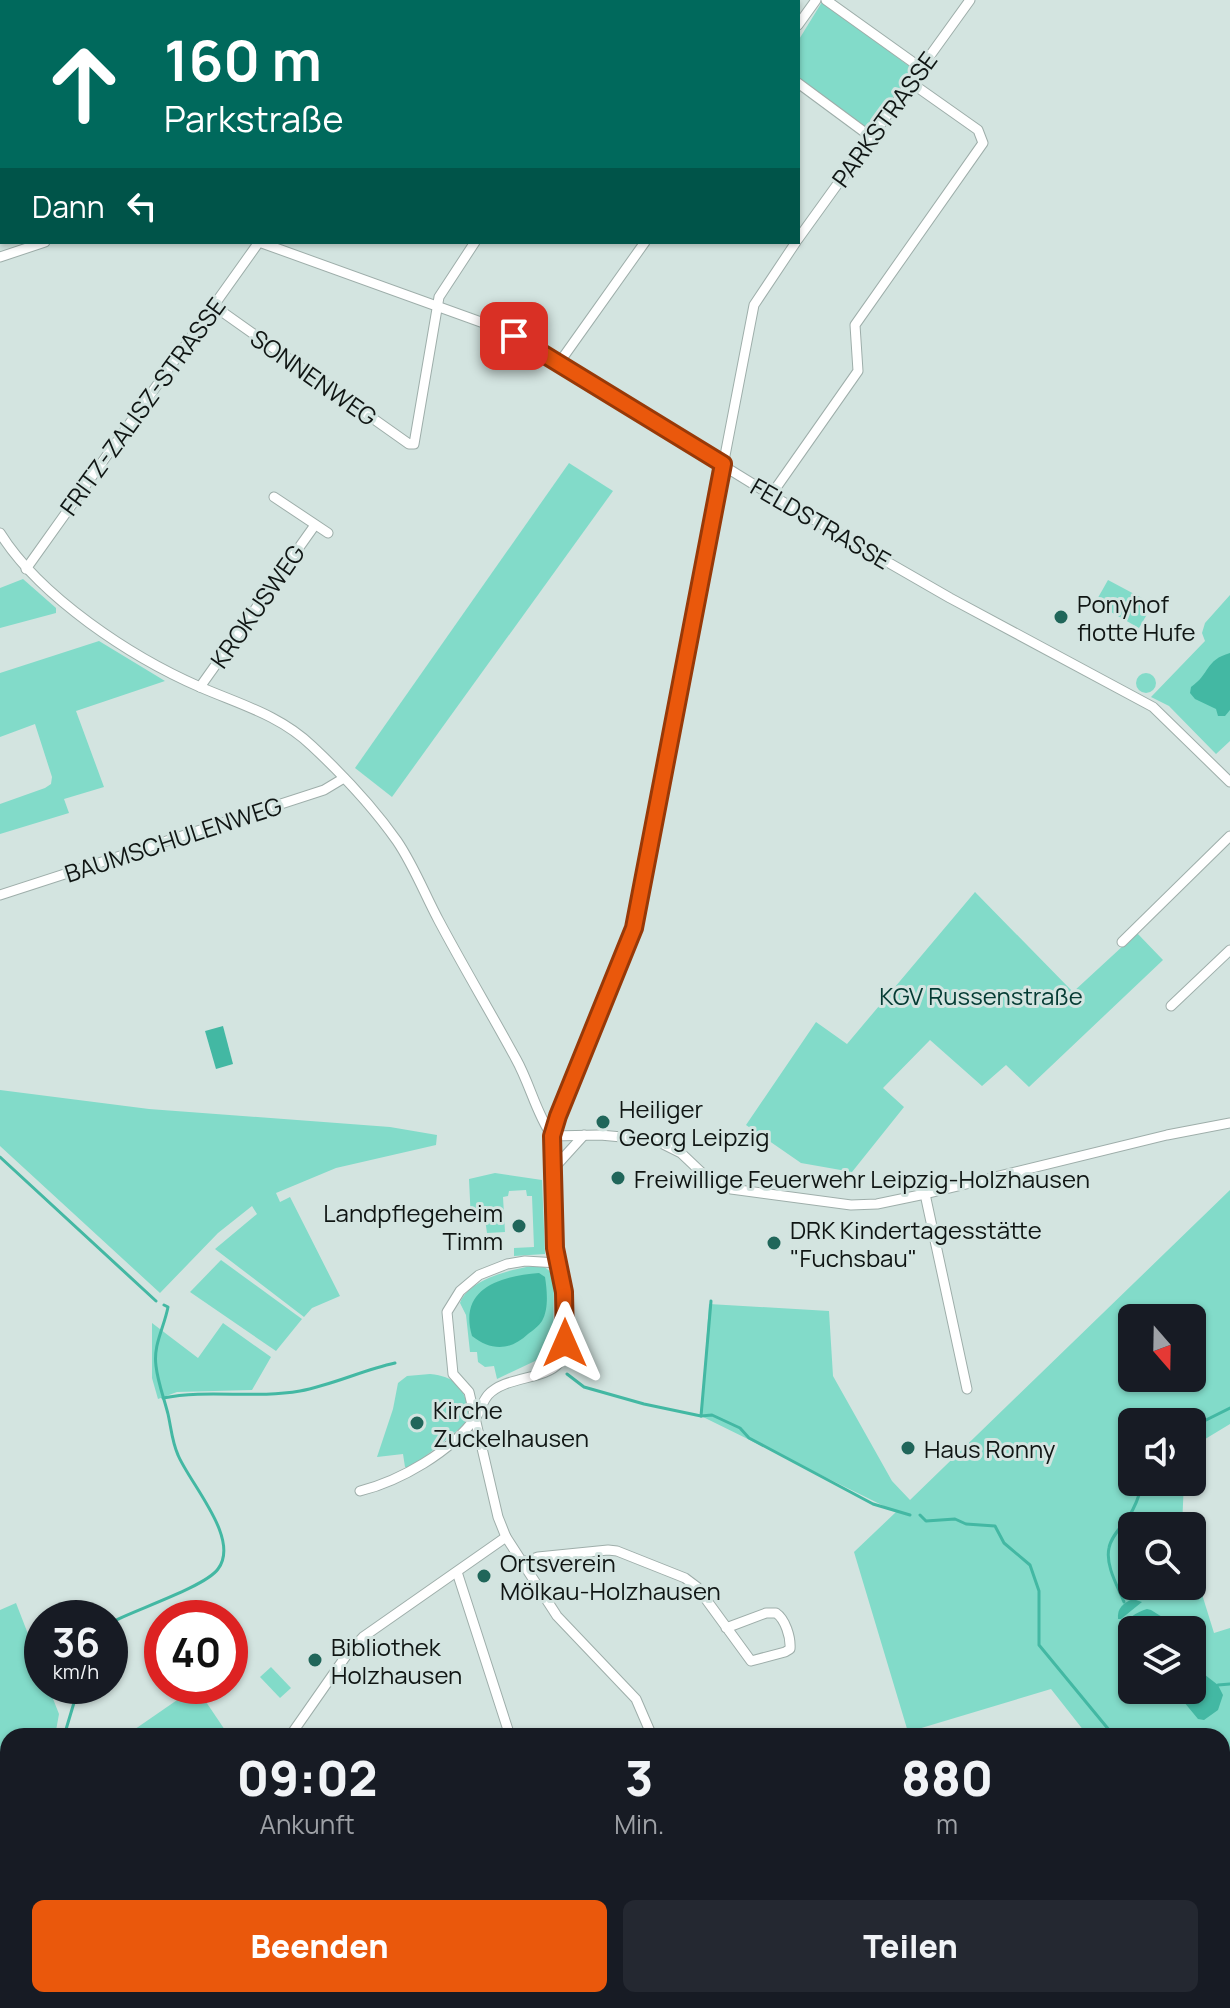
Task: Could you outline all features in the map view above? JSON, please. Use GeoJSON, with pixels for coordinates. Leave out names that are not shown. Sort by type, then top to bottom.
{"type":"FeatureCollection","features":[{"type":"Feature","properties":{"kind":"street"},"geometry":{"type":"LineString","coordinates":[[800,22],[816,0]]}},
{"type":"Feature","properties":{"kind":"street"},"geometry":{"type":"LineString","coordinates":[[826,0],[921,68]]}},
{"type":"Feature","properties":{"kind":"street","name":"PARKSTRASSE"},"geometry":{"type":"LineString","coordinates":[[800,237],[970,0]]}},
{"type":"Feature","properties":{"kind":"street"},"geometry":{"type":"LineString","coordinates":[[771,495],[858,371],[855,325],[983,143],[978,130],[910,82]]}},
{"type":"Feature","properties":{"kind":"street"},"geometry":{"type":"LineString","coordinates":[[800,84],[871,137]]}},
{"type":"Feature","properties":{"kind":"street"},"geometry":{"type":"LineString","coordinates":[[0,257],[39,244]]}},
{"type":"Feature","properties":{"kind":"street","name":"FRITZ-ZALISZ-STRASSE"},"geometry":{"type":"LineString","coordinates":[[26,569],[258,244]]}},
{"type":"Feature","properties":{"kind":"street","name":"FELDSTRASSE"},"geometry":{"type":"LineString","coordinates":[[265,244],[503,330],[771,495],[950,598],[1153,707],[1230,782]]}},
{"type":"Feature","properties":{"kind":"street"},"geometry":{"type":"LineString","coordinates":[[438,306],[439,297],[474,244]]}},
{"type":"Feature","properties":{"kind":"street"},"geometry":{"type":"LineString","coordinates":[[559,363],[644,244]]}},
{"type":"Feature","properties":{"kind":"street","name":"PARKSTRASSE"},"geometry":{"type":"LineString","coordinates":[[552,1136],[634,928],[754,305],[795,244]]}},
{"type":"Feature","properties":{"kind":"street","name":"SONNENWEG"},"geometry":{"type":"LineString","coordinates":[[214,306],[409,444],[414,444],[438,306]]}},
{"type":"Feature","properties":{"kind":"street","name":"KROKUSWEG"},"geometry":{"type":"LineString","coordinates":[[274,497],[328,533]]}},
{"type":"Feature","properties":{"kind":"street","name":"KROKUSWEG"},"geometry":{"type":"LineString","coordinates":[[200,687],[315,525]]}},
{"type":"Feature","properties":{"kind":"street"},"geometry":{"type":"LineString","coordinates":[[0,533],[26,569],[51,593],[120,643],[200,687],[257,709],[286,725],[344,778],[387,828],[413,866],[437,918],[526,1077],[552,1136],[555,1248],[565,1317],[565,1339],[559,1362],[552,1368],[492,1391],[476,1417],[439,1452],[386,1483],[360,1491]]}},
{"type":"Feature","properties":{"kind":"street","name":"BAUMSCHULENWEG"},"geometry":{"type":"LineString","coordinates":[[0,895],[324,790],[344,778]]}},
{"type":"Feature","properties":{"kind":"street"},"geometry":{"type":"LineString","coordinates":[[1122,942],[1230,836]]}},
{"type":"Feature","properties":{"kind":"street"},"geometry":{"type":"LineString","coordinates":[[1171,1006],[1230,950]]}},
{"type":"Feature","properties":{"kind":"street"},"geometry":{"type":"LineString","coordinates":[[552,1136],[655,1140],[681,1153],[718,1183],[740,1190],[851,1205],[877,1204],[925,1194],[1167,1135],[1230,1123]]}},
{"type":"Feature","properties":{"kind":"street"},"geometry":{"type":"LineString","coordinates":[[553,1169],[584,1135]]}},
{"type":"Feature","properties":{"kind":"street"},"geometry":{"type":"LineString","coordinates":[[925,1194],[967,1389]]}},
{"type":"Feature","properties":{"kind":"street"},"geometry":{"type":"LineString","coordinates":[[558,1263],[525,1261],[507,1264],[479,1275],[460,1291],[447,1312],[453,1374],[469,1392],[498,1517],[506,1537],[557,1616],[636,1699],[649,1728]]}},
{"type":"Feature","properties":{"kind":"street"},"geometry":{"type":"LineString","coordinates":[[296,1728],[348,1653],[363,1637],[506,1537]]}},
{"type":"Feature","properties":{"kind":"street"},"geometry":{"type":"LineString","coordinates":[[524,1562],[538,1557],[617,1551],[692,1582],[726,1628],[751,1661],[790,1649],[791,1642],[783,1621],[776,1613],[766,1613],[726,1628]]}},
{"type":"Feature","properties":{"kind":"street"},"geometry":{"type":"LineString","coordinates":[[457,1572],[507,1728]]}},
{"type":"Feature","properties":{"kind":"green space"},"geometry":{"type":"Polygon","coordinates":[[[822,2],[913,69],[868,132],[800,80],[800,38],[822,2]]]}},
{"type":"Feature","properties":{"kind":"green space"},"geometry":{"type":"Polygon","coordinates":[[[569,463],[613,491],[392,797],[355,768],[569,463]]]}},
{"type":"Feature","properties":{"kind":"green space"},"geometry":{"type":"Polygon","coordinates":[[[23,579],[56,608],[56,613],[0,628],[0,588],[23,579]]]}},
{"type":"Feature","properties":{"kind":"green space"},"geometry":{"type":"Polygon","coordinates":[[[1108,580],[1153,604],[1139,628],[1095,603],[1108,580]]]}},
{"type":"Feature","properties":{"kind":"green space"},"geometry":{"type":"Polygon","coordinates":[[[1230,595],[1230,741],[1216,754],[1169,706],[1151,697],[1205,641],[1202,633],[1205,623],[1230,595]]]}},
{"type":"Feature","properties":{"kind":"green space"},"geometry":{"type":"Polygon","coordinates":[[[99,641],[165,681],[76,711],[104,787],[64,799],[69,813],[0,834],[0,804],[45,788],[51,784],[52,777],[35,724],[0,737],[0,673],[99,641]]]}},
{"type":"Feature","properties":{"kind":"green space"},"geometry":{"type":"Polygon","coordinates":[[[1142,673],[1150,673],[1156,683],[1150,693],[1142,693],[1136,687],[1136,679],[1142,673]]]}},
{"type":"Feature","properties":{"kind":"green space","name":"KGV Russenstraße"},"geometry":{"type":"Polygon","coordinates":[[[975,892],[1073,992],[1137,933],[1163,960],[1029,1087],[1006,1065],[982,1086],[930,1040],[883,1088],[904,1107],[852,1172],[801,1163],[746,1125],[816,1022],[847,1044],[975,892]]]}},
{"type":"Feature","properties":{"kind":"green space"},"geometry":{"type":"Polygon","coordinates":[[[0,1090],[149,1109],[390,1127],[437,1135],[436,1145],[336,1168],[276,1193],[280,1202],[290,1197],[340,1296],[312,1308],[304,1317],[215,1249],[257,1214],[252,1206],[218,1233],[160,1293],[0,1146],[0,1090]]]}},
{"type":"Feature","properties":{"kind":"green space"},"geometry":{"type":"Polygon","coordinates":[[[495,1173],[542,1180],[545,1254],[514,1256],[514,1248],[534,1247],[532,1196],[527,1196],[526,1190],[509,1191],[508,1196],[503,1197],[505,1232],[487,1233],[485,1219],[471,1221],[469,1179],[495,1173]]]}},
{"type":"Feature","properties":{"kind":"green space"},"geometry":{"type":"Polygon","coordinates":[[[1230,1190],[1230,1424],[1206,1439],[1206,1408],[1118,1408],[1118,1496],[1183,1496],[1183,1512],[1118,1512],[1118,1600],[1204,1600],[1214,1633],[1230,1628],[1230,1728],[1082,1728],[1051,1689],[921,1728],[907,1728],[854,1552],[896,1512],[701,1416],[709,1304],[829,1311],[833,1376],[892,1481],[910,1500],[1230,1190]]]}},
{"type":"Feature","properties":{"kind":"green space"},"geometry":{"type":"Polygon","coordinates":[[[221,1260],[302,1319],[276,1351],[190,1292],[221,1260]]]}},
{"type":"Feature","properties":{"kind":"green space"},"geometry":{"type":"Polygon","coordinates":[[[542,1265],[552,1273],[554,1282],[553,1343],[535,1361],[497,1379],[494,1366],[485,1367],[478,1362],[477,1352],[470,1352],[466,1315],[460,1303],[473,1287],[495,1275],[542,1265]]]}},
{"type":"Feature","properties":{"kind":"green space"},"geometry":{"type":"Polygon","coordinates":[[[152,1323],[198,1358],[223,1323],[271,1357],[252,1390],[177,1392],[158,1399],[152,1378],[152,1323]]]}},
{"type":"Feature","properties":{"kind":"green space"},"geometry":{"type":"Polygon","coordinates":[[[430,1374],[446,1377],[460,1387],[469,1408],[465,1424],[411,1468],[405,1467],[403,1454],[377,1457],[398,1383],[407,1376],[430,1374]]]}},
{"type":"Feature","properties":{"kind":"green space"},"geometry":{"type":"Polygon","coordinates":[[[16,1603],[24,1624],[24,1704],[55,1704],[59,1714],[56,1728],[0,1728],[0,1610],[16,1603]]]}},
{"type":"Feature","properties":{"kind":"green space"},"geometry":{"type":"Polygon","coordinates":[[[271,1667],[291,1688],[280,1698],[260,1677],[271,1667]]]}},
{"type":"Feature","properties":{"kind":"green space"},"geometry":{"type":"Polygon","coordinates":[[[171,1704],[207,1704],[224,1728],[137,1728],[171,1704]]]}},
{"type":"Feature","properties":{"kind":"shaded area"},"geometry":{"type":"Polygon","coordinates":[[[1230,653],[1230,710],[1225,716],[1218,716],[1216,709],[1195,699],[1190,693],[1191,687],[1216,659],[1230,653]]]}},
{"type":"Feature","properties":{"kind":"shaded area"},"geometry":{"type":"Polygon","coordinates":[[[223,1026],[233,1064],[216,1069],[205,1031],[223,1026]]]}},
{"type":"Feature","properties":{"kind":"shaded area"},"geometry":{"type":"Polygon","coordinates":[[[539,1273],[545,1277],[547,1299],[546,1311],[537,1327],[514,1344],[500,1347],[472,1336],[469,1320],[471,1306],[477,1296],[497,1282],[539,1273]]]}},
{"type":"Feature","properties":{"kind":"shaded area"},"geometry":{"type":"Polygon","coordinates":[[[1126,1602],[1142,1602],[1125,1616],[1118,1616],[1121,1606],[1126,1602]]]}},
{"type":"Feature","properties":{"kind":"shaded area"},"geometry":{"type":"Polygon","coordinates":[[[1147,1609],[1161,1616],[1132,1616],[1147,1609]]]}},
{"type":"Feature","properties":{"kind":"shaded area"},"geometry":{"type":"Polygon","coordinates":[[[1206,1676],[1218,1685],[1223,1695],[1218,1710],[1204,1720],[1198,1719],[1186,1704],[1206,1704],[1206,1676]]]}},
{"type":"Feature","properties":{"kind":"waterway"},"geometry":{"type":"LineString","coordinates":[[0,1157],[156,1301]]}},
{"type":"Feature","properties":{"kind":"waterway"},"geometry":{"type":"LineString","coordinates":[[701,1416],[711,1301]]}},
{"type":"Feature","properties":{"kind":"waterway"},"geometry":{"type":"LineString","coordinates":[[128,1615],[211,1576],[223,1557],[219,1527],[176,1450],[158,1378],[156,1351],[168,1307],[164,1305]]}},
{"type":"Feature","properties":{"kind":"waterway"},"geometry":{"type":"LineString","coordinates":[[163,1398],[300,1391],[395,1363]]}},
{"type":"Feature","properties":{"kind":"waterway"},"geometry":{"type":"LineString","coordinates":[[567,1374],[584,1387],[644,1404],[701,1416],[712,1415],[873,1504],[910,1515]]}},
{"type":"Feature","properties":{"kind":"waterway"},"geometry":{"type":"LineString","coordinates":[[1206,1420],[1230,1408]]}},
{"type":"Feature","properties":{"kind":"waterway"},"geometry":{"type":"LineString","coordinates":[[1124,1602],[1110,1569],[1108,1555],[1110,1544],[1139,1496]]}},
{"type":"Feature","properties":{"kind":"waterway"},"geometry":{"type":"LineString","coordinates":[[920,1515],[926,1521],[955,1519],[966,1524],[995,1526],[1004,1543],[1030,1565],[1039,1591],[1039,1645],[1107,1728]]}},
{"type":"Feature","properties":{"kind":"waterway"},"geometry":{"type":"LineString","coordinates":[[1218,1685],[1230,1684]]}},
{"type":"Feature","properties":{"kind":"waterway"},"geometry":{"type":"LineString","coordinates":[[66,1728],[74,1704]]}},
{"type":"Feature","properties":{"kind":"place","name":"Ponyhof flotte Hufe"},"geometry":{"type":"Point","coordinates":[1061,617]}},
{"type":"Feature","properties":{"kind":"place","name":"Heiliger Georg Leipzig"},"geometry":{"type":"Point","coordinates":[603,1122]}},
{"type":"Feature","properties":{"kind":"place","name":"Freiwillige Feuerwehr Leipzig-Holzhausen"},"geometry":{"type":"Point","coordinates":[618,1178]}},
{"type":"Feature","properties":{"kind":"place","name":"Landpflegeheim Timm"},"geometry":{"type":"Point","coordinates":[519,1226]}},
{"type":"Feature","properties":{"kind":"place","name":"DRK Kindertagesstätte \"Fuchsbau\""},"geometry":{"type":"Point","coordinates":[774,1243]}},
{"type":"Feature","properties":{"kind":"place","name":"Kirche Zuckelhausen"},"geometry":{"type":"Point","coordinates":[417,1423]}},
{"type":"Feature","properties":{"kind":"place","name":"Haus Ronny"},"geometry":{"type":"Point","coordinates":[908,1448]}},
{"type":"Feature","properties":{"kind":"place","name":"Ortsverein Mölkau-Holzhausen"},"geometry":{"type":"Point","coordinates":[484,1576]}},
{"type":"Feature","properties":{"kind":"place","name":"Bibliothek Holzhausen"},"geometry":{"type":"Point","coordinates":[315,1660]}},
{"type":"Feature","properties":{"kind":"route"},"geometry":{"type":"LineString","coordinates":[[514,336],[723,464],[634,928],[552,1136],[555,1248],[564,1292],[565,1343]]}}]}
